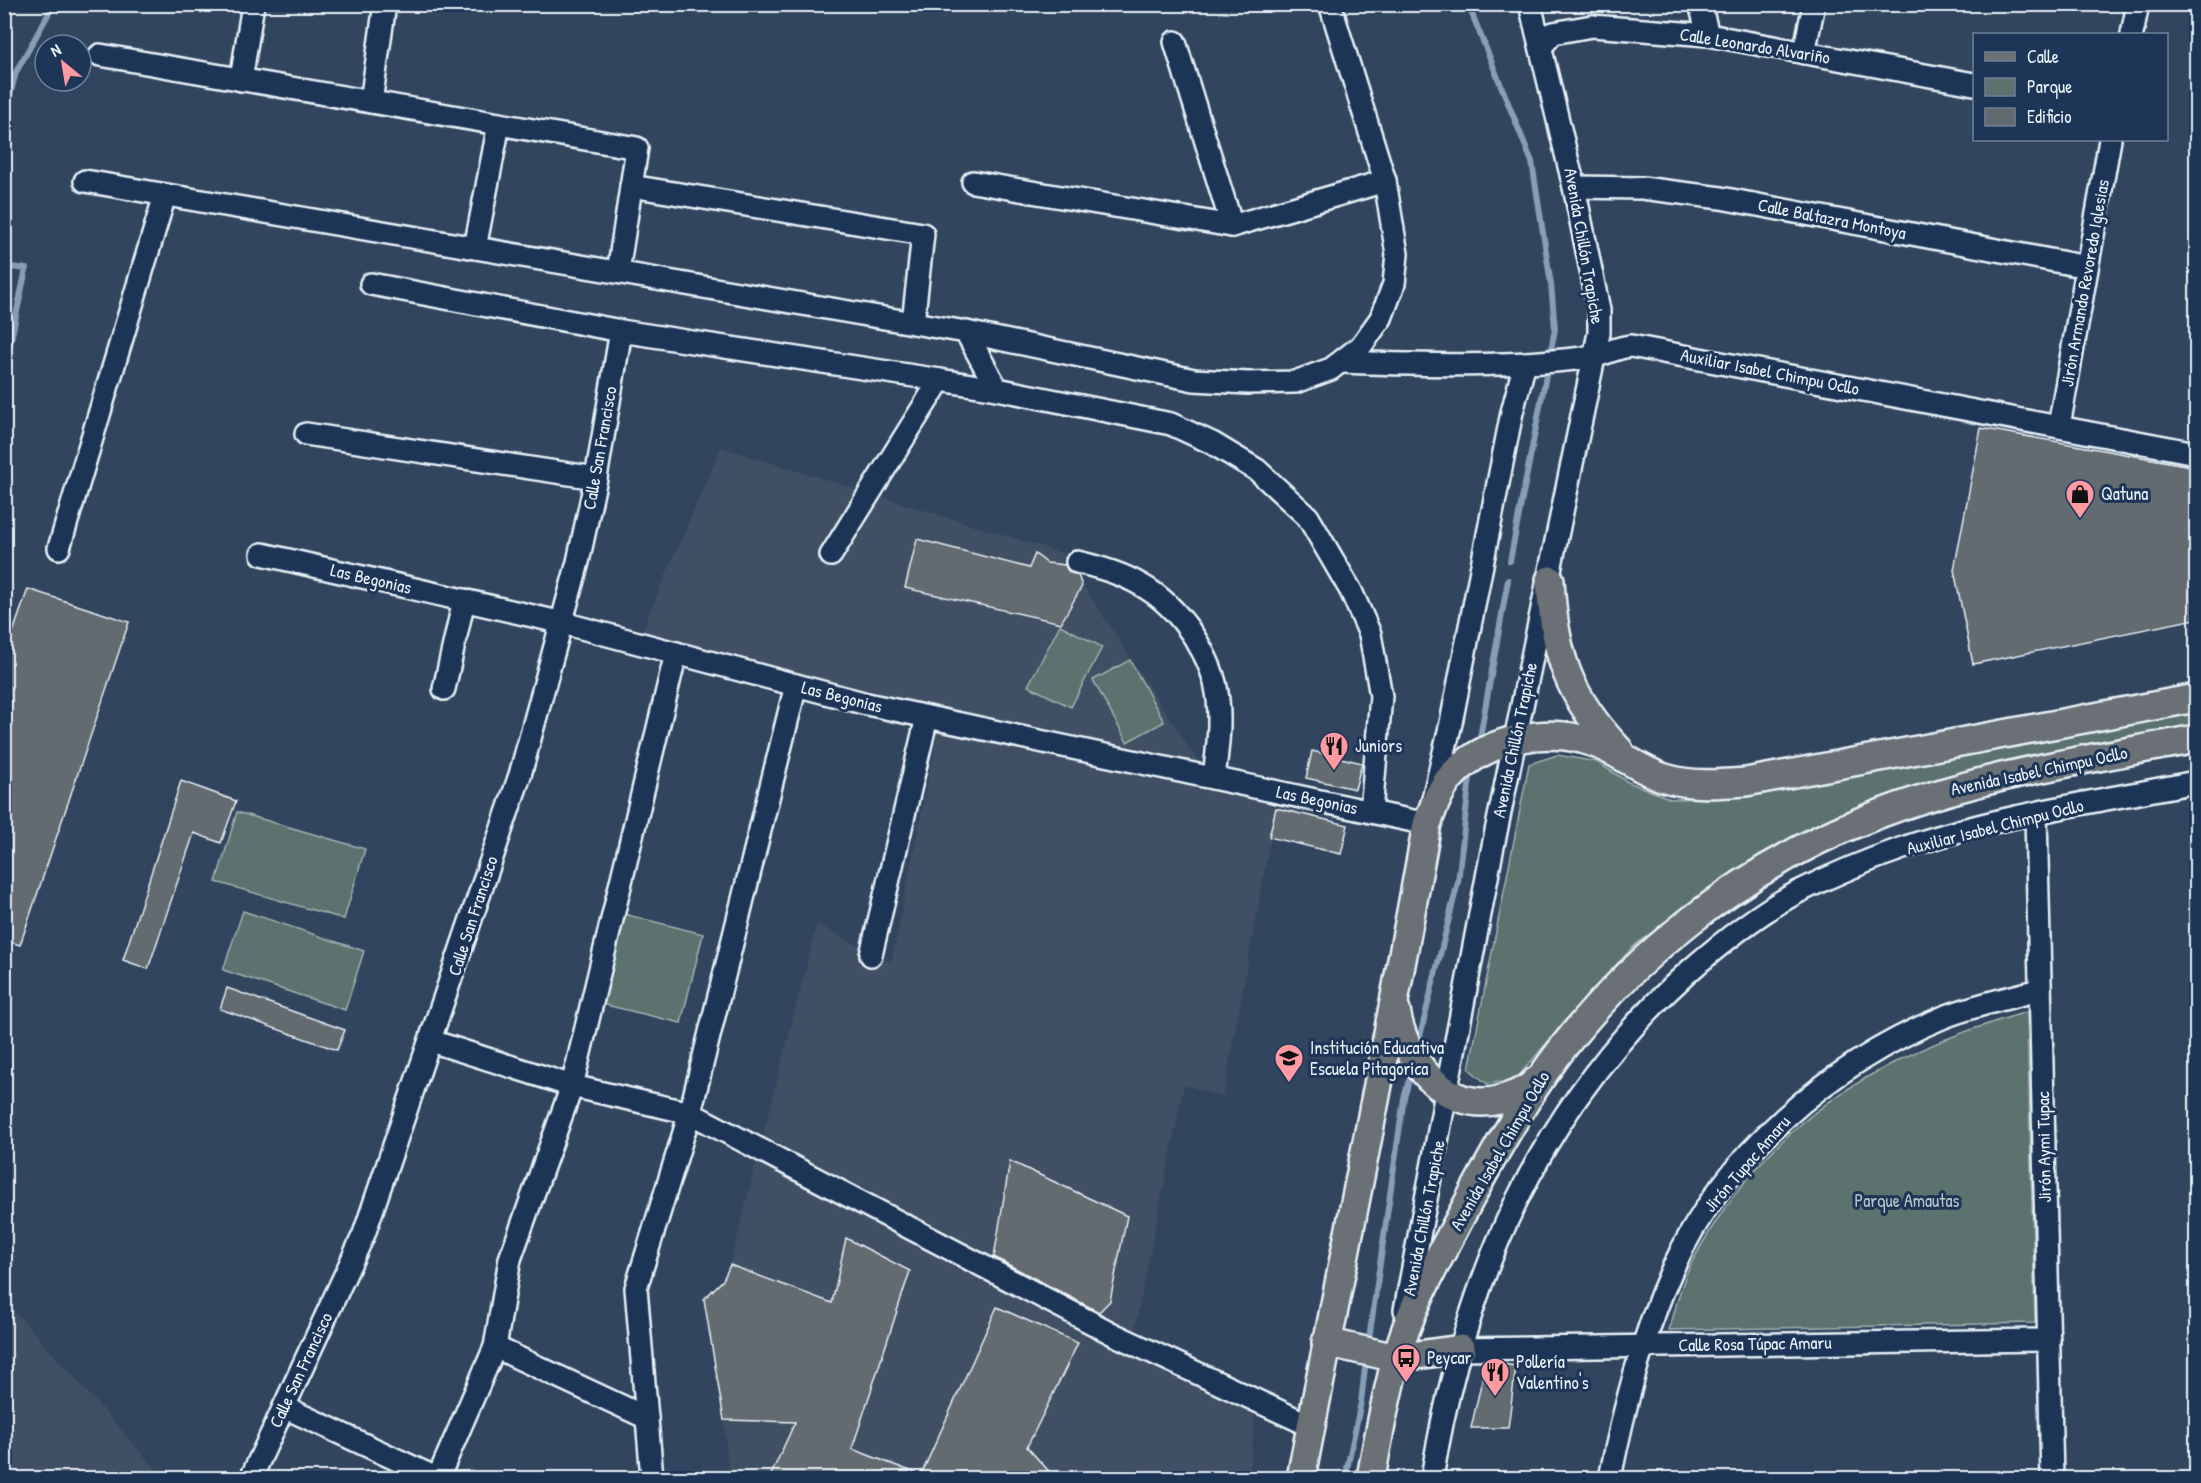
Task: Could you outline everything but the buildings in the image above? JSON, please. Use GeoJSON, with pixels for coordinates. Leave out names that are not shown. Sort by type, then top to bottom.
{"type":"FeatureCollection","features":[{"type":"Feature","properties":{"kind":"main road"},"geometry":{"type":"LineString","coordinates":[[1550,580],[1556,633],[1572,688],[1599,729],[1630,761]]}},
{"type":"Feature","properties":{"kind":"main road"},"geometry":{"type":"LineString","coordinates":[[1301,1479],[1326,1342],[1395,1003],[1427,824],[1436,800],[1450,779],[1468,762],[1490,748],[1514,740],[1556,735],[1594,742],[1647,772],[1688,783],[1746,782],[2196,698]]}},
{"type":"Feature","properties":{"kind":"main road","name":"Avenida Isabel Chimpu Ocllo"},"geometry":{"type":"LineString","coordinates":[[1396,1358],[1427,1277],[1517,1115],[1547,1070],[1598,1009],[1642,964],[1699,916],[1774,865],[1865,819],[1982,781],[2196,739]]}},
{"type":"Feature","properties":{"kind":"main road"},"geometry":{"type":"LineString","coordinates":[[1971,740],[1982,781]]}},
{"type":"Feature","properties":{"kind":"main road"},"geometry":{"type":"LineString","coordinates":[[1395,1003],[1406,1045],[1431,1080],[1448,1093],[1469,1100],[1491,1101],[1512,1096],[1532,1086],[1547,1070]]}},
{"type":"Feature","properties":{"kind":"main road"},"geometry":{"type":"LineString","coordinates":[[1326,1342],[1396,1358],[1461,1348]]}},
{"type":"Feature","properties":{"kind":"main road","name":"Avenida Chillón Trapiche"},"geometry":{"type":"LineString","coordinates":[[1371,1479],[1396,1358]]}},
{"type":"Feature","properties":{"kind":"street"},"geometry":{"type":"LineString","coordinates":[[241,80],[253,4]]}},
{"type":"Feature","properties":{"kind":"street"},"geometry":{"type":"LineString","coordinates":[[371,102],[385,4]]}},
{"type":"Feature","properties":{"kind":"street"},"geometry":{"type":"LineString","coordinates":[[85,181],[966,332],[1194,380],[1248,383],[1295,382],[1331,369],[1361,346],[1382,318],[1394,284],[1398,254],[1385,181],[1329,4]]}},
{"type":"Feature","properties":{"kind":"street","name":"Avenida Chillón Trapiche"},"geometry":{"type":"LineString","coordinates":[[1396,1358],[1514,740],[1550,580],[1599,333],[1599,310],[1574,187],[1530,4]]}},
{"type":"Feature","properties":{"kind":"street"},"geometry":{"type":"LineString","coordinates":[[1700,4],[1708,35]]}},
{"type":"Feature","properties":{"kind":"street"},"geometry":{"type":"LineString","coordinates":[[1804,52],[1814,4]]}},
{"type":"Feature","properties":{"kind":"street"},"geometry":{"type":"LineString","coordinates":[[2132,33],[2138,4]]}},
{"type":"Feature","properties":{"kind":"street","name":"Calle Leonardo Alvariño"},"geometry":{"type":"LineString","coordinates":[[1541,47],[1553,33],[1592,26],[1708,35],[1973,84]]}},
{"type":"Feature","properties":{"kind":"street"},"geometry":{"type":"LineString","coordinates":[[1175,42],[1232,226]]}},
{"type":"Feature","properties":{"kind":"street"},"geometry":{"type":"LineString","coordinates":[[100,56],[637,148],[618,272]]}},
{"type":"Feature","properties":{"kind":"street"},"geometry":{"type":"LineString","coordinates":[[475,248],[499,124]]}},
{"type":"Feature","properties":{"kind":"street","name":"Jirón Armando Revoredo Iglesias"},"geometry":{"type":"LineString","coordinates":[[2059,426],[2110,141]]}},
{"type":"Feature","properties":{"kind":"street"},"geometry":{"type":"LineString","coordinates":[[973,182],[1232,226],[1385,181]]}},
{"type":"Feature","properties":{"kind":"street"},"geometry":{"type":"LineString","coordinates":[[631,186],[923,234],[913,323]]}},
{"type":"Feature","properties":{"kind":"street","name":"Calle Baltazra Montoya"},"geometry":{"type":"LineString","coordinates":[[1574,187],[1641,188],[1721,198],[2087,267]]}},
{"type":"Feature","properties":{"kind":"street"},"geometry":{"type":"LineString","coordinates":[[59,548],[165,195]]}},
{"type":"Feature","properties":{"kind":"street"},"geometry":{"type":"LineString","coordinates":[[370,284],[621,331],[997,389],[1171,423],[1212,443],[1257,470],[1308,518],[1351,591],[1370,634],[1381,696],[1371,812]]}},
{"type":"Feature","properties":{"kind":"street","name":"Calle San Francisco"},"geometry":{"type":"LineString","coordinates":[[251,1479],[364,1234],[520,775],[563,623],[596,478],[621,331]]}},
{"type":"Feature","properties":{"kind":"street"},"geometry":{"type":"LineString","coordinates":[[966,332],[997,389]]}},
{"type":"Feature","properties":{"kind":"street","name":"Auxiliar Isabel Chimpu Ocllo"},"geometry":{"type":"LineString","coordinates":[[1342,362],[1428,366],[1525,363],[1594,356],[1616,347],[1631,346],[2196,453]]}},
{"type":"Feature","properties":{"kind":"street"},"geometry":{"type":"LineString","coordinates":[[1427,824],[1451,723],[1510,423],[1525,363]]}},
{"type":"Feature","properties":{"kind":"street"},"geometry":{"type":"LineString","coordinates":[[831,555],[940,380]]}},
{"type":"Feature","properties":{"kind":"street"},"geometry":{"type":"LineString","coordinates":[[306,434],[596,478]]}},
{"type":"Feature","properties":{"kind":"street","name":"Las Begonias"},"geometry":{"type":"LineString","coordinates":[[262,554],[563,623],[927,717],[1427,824]]}},
{"type":"Feature","properties":{"kind":"street"},"geometry":{"type":"LineString","coordinates":[[1077,562],[1103,567],[1143,585],[1167,604],[1194,638],[1210,669],[1218,698],[1219,728],[1214,778]]}},
{"type":"Feature","properties":{"kind":"street"},"geometry":{"type":"LineString","coordinates":[[444,689],[464,600]]}},
{"type":"Feature","properties":{"kind":"street"},"geometry":{"type":"LineString","coordinates":[[284,1407],[437,1479],[495,1347],[510,1259],[572,1086],[676,653]]}},
{"type":"Feature","properties":{"kind":"street"},"geometry":{"type":"LineString","coordinates":[[652,1479],[636,1288],[690,1113],[796,685]]}},
{"type":"Feature","properties":{"kind":"street"},"geometry":{"type":"LineString","coordinates":[[871,955],[927,717]]}},
{"type":"Feature","properties":{"kind":"street","name":"Auxiliar Isabel Chimpu Ocllo"},"geometry":{"type":"LineString","coordinates":[[1432,1479],[1461,1348],[1478,1291],[1501,1231],[1522,1186],[1546,1144],[1608,1054],[1645,1012],[1713,951],[1752,921],[1797,893],[1902,848],[1941,836],[2036,814],[2196,782]]}},
{"type":"Feature","properties":{"kind":"street","name":"Jirón Aymi Tupac"},"geometry":{"type":"LineString","coordinates":[[2036,814],[2052,1479]]}},
{"type":"Feature","properties":{"kind":"street","name":"Jirón Tupac Amaru"},"geometry":{"type":"LineString","coordinates":[[1610,1479],[1643,1346],[1672,1270],[1699,1219],[1742,1164],[1784,1118],[1839,1075],[1892,1042],[1945,1017],[1994,1001],[2040,990]]}},
{"type":"Feature","properties":{"kind":"street"},"geometry":{"type":"LineString","coordinates":[[431,1041],[572,1086],[690,1113],[1113,1334],[1311,1426]]}},
{"type":"Feature","properties":{"kind":"street","name":"Calle Rosa Túpac Amaru"},"geometry":{"type":"LineString","coordinates":[[1461,1348],[2049,1340]]}},
{"type":"Feature","properties":{"kind":"street"},"geometry":{"type":"LineString","coordinates":[[495,1347],[647,1418]]}},
{"type":"Feature","properties":{"kind":"shaded area"},"geometry":{"type":"Polygon","coordinates":[[[721,447],[1062,553],[1201,766],[1276,808],[1223,1097],[1184,1085],[1130,1353],[1255,1413],[1249,1478],[729,1478],[724,1420],[704,1299],[723,1280],[730,1265],[817,924],[891,963],[938,731],[633,651],[721,447]]]}},
{"type":"Feature","properties":{"kind":"shaded area"},"geometry":{"type":"Polygon","coordinates":[[[5,1304],[10,1306],[164,1478],[5,1478],[5,1304]]]}},
{"type":"Feature","properties":{"kind":"green space"},"geometry":{"type":"Polygon","coordinates":[[[1060,625],[1102,647],[1071,707],[1028,686],[1060,625]]]}},
{"type":"Feature","properties":{"kind":"green space"},"geometry":{"type":"Polygon","coordinates":[[[1130,660],[1164,722],[1127,742],[1093,680],[1130,660]]]}},
{"type":"Feature","properties":{"kind":"green space"},"geometry":{"type":"Polygon","coordinates":[[[2196,708],[2196,729],[1927,784],[1812,826],[1751,861],[1634,946],[1591,991],[1515,1080],[1487,1084],[1469,1069],[1529,764],[1557,755],[1597,762],[1628,782],[1671,799],[1735,798],[2196,708]]]}},
{"type":"Feature","properties":{"kind":"green space"},"geometry":{"type":"Polygon","coordinates":[[[237,812],[365,849],[344,919],[216,882],[237,812]]]}},
{"type":"Feature","properties":{"kind":"green space"},"geometry":{"type":"Polygon","coordinates":[[[243,911],[364,951],[345,1010],[223,970],[243,911]]]}},
{"type":"Feature","properties":{"kind":"green space"},"geometry":{"type":"Polygon","coordinates":[[[612,911],[703,934],[681,1023],[589,1001],[612,911]]]}},
{"type":"Feature","properties":{"kind":"green space","name":"Parque Amautas"},"geometry":{"type":"Polygon","coordinates":[[[2027,1012],[2035,1323],[1669,1330],[1690,1266],[1720,1216],[1753,1172],[1790,1134],[1830,1101],[1874,1073],[1921,1049],[1972,1029],[2027,1012]]]}},
{"type":"Feature","properties":{"kind":"waterway"},"geometry":{"type":"LineString","coordinates":[[4,137],[9,99],[16,72],[54,4]]}},
{"type":"Feature","properties":{"kind":"waterway"},"geometry":{"type":"LineString","coordinates":[[1468,4],[1532,162],[1551,284],[1555,329],[1510,561]]}},
{"type":"Feature","properties":{"kind":"waterway"},"geometry":{"type":"LineString","coordinates":[[4,266],[26,269],[4,372]]}},
{"type":"Feature","properties":{"kind":"waterway"},"geometry":{"type":"LineString","coordinates":[[1480,737],[1508,580]]}},
{"type":"Feature","properties":{"kind":"waterway"},"geometry":{"type":"LineString","coordinates":[[1419,1040],[1458,882],[1470,776]]}},
{"type":"Feature","properties":{"kind":"waterway"},"geometry":{"type":"LineString","coordinates":[[1368,1346],[1404,1098],[1411,1074]]}},
{"type":"Feature","properties":{"kind":"waterway"},"geometry":{"type":"LineString","coordinates":[[1345,1478],[1361,1402],[1366,1359]]}},
{"type":"Feature","properties":{"kind":"place","name":"Qatuna"},"geometry":{"type":"Point","coordinates":[2080,520]}},
{"type":"Feature","properties":{"kind":"place","name":"Juniors"},"geometry":{"type":"Point","coordinates":[1334,772]}},
{"type":"Feature","properties":{"kind":"place","name":"Institución Educativa Escuela Pitagorica"},"geometry":{"type":"Point","coordinates":[1289,1084]}},
{"type":"Feature","properties":{"kind":"place","name":"Peycar"},"geometry":{"type":"Point","coordinates":[1406,1384]}},
{"type":"Feature","properties":{"kind":"place","name":"Pollería Valentino's"},"geometry":{"type":"Point","coordinates":[1495,1398]}}]}
